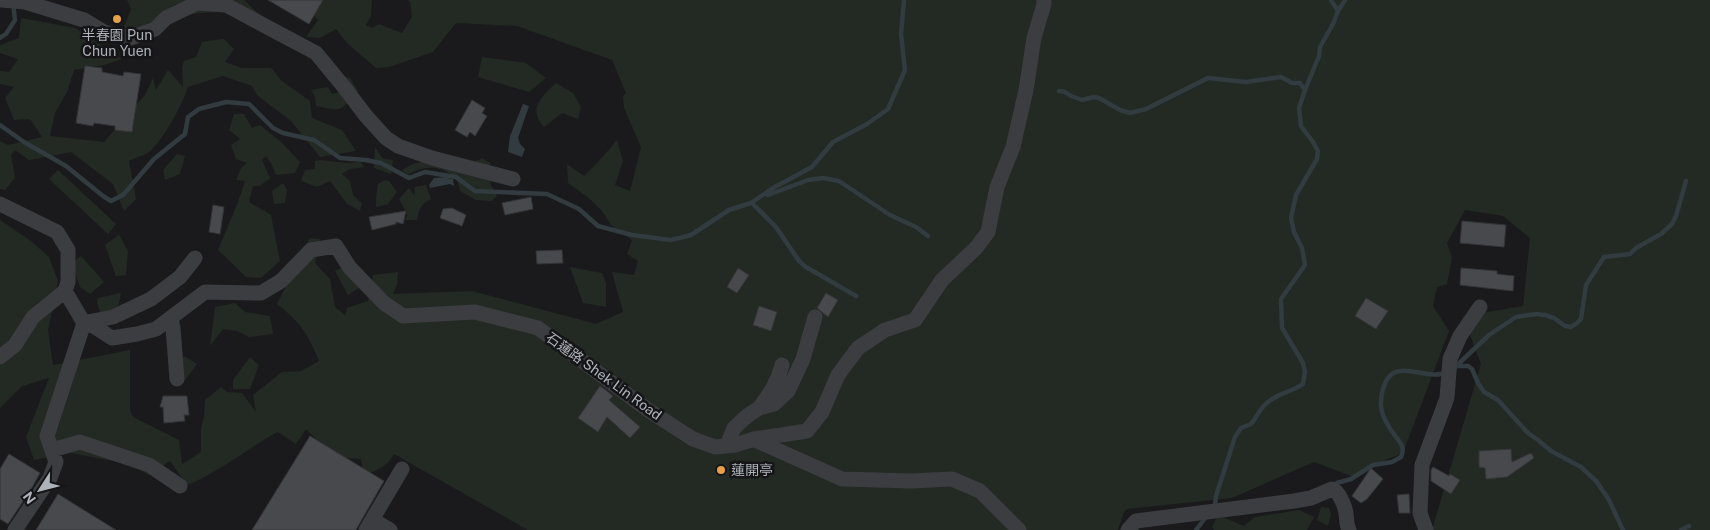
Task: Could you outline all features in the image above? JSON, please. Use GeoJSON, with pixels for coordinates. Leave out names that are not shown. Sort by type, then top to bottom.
{"type":"FeatureCollection","features":[{"type":"Feature","properties":{"kind":"street"},"geometry":{"type":"LineString","coordinates":[[2,0],[25,2],[84,20],[104,32],[131,38],[155,29],[166,18],[196,2],[226,5],[316,53],[366,116],[386,138],[398,146],[432,158],[513,179]]}},
{"type":"Feature","properties":{"kind":"street","name":"石蓮路 Shek Lin Road"},"geometry":{"type":"LineString","coordinates":[[65,291],[85,323],[112,338],[137,334],[156,328],[205,292],[261,293],[281,281],[310,250],[336,246],[350,268],[384,303],[403,316],[475,312],[538,328],[648,410],[693,439],[715,447],[807,431],[822,412],[838,375],[858,348],[885,330],[915,320],[942,280],[976,248],[988,232],[997,187],[1013,147],[1026,90],[1034,38],[1044,0]]}},
{"type":"Feature","properties":{"kind":"street"},"geometry":{"type":"LineString","coordinates":[[0,204],[57,232],[68,250],[68,282],[65,291],[33,317],[15,345],[0,357]]}},
{"type":"Feature","properties":{"kind":"street"},"geometry":{"type":"LineString","coordinates":[[16,530],[50,478],[56,462],[47,436],[85,323],[113,317],[151,300],[180,277],[195,258]]}},
{"type":"Feature","properties":{"kind":"street"},"geometry":{"type":"LineString","coordinates":[[1426,530],[1420,513],[1422,465],[1447,398],[1450,360],[1460,336],[1480,307]]}},
{"type":"Feature","properties":{"kind":"street"},"geometry":{"type":"LineString","coordinates":[[759,408],[774,404],[788,391],[803,359],[814,317]]}},
{"type":"Feature","properties":{"kind":"street"},"geometry":{"type":"LineString","coordinates":[[171,318],[177,379]]}},
{"type":"Feature","properties":{"kind":"street"},"geometry":{"type":"LineString","coordinates":[[727,445],[734,428],[759,408],[769,395],[779,377],[782,365]]}},
{"type":"Feature","properties":{"kind":"street"},"geometry":{"type":"LineString","coordinates":[[754,439],[842,479],[911,481],[952,478],[980,491],[1019,530]]}},
{"type":"Feature","properties":{"kind":"street"},"geometry":{"type":"LineString","coordinates":[[52,450],[80,442],[149,465],[180,486]]}},
{"type":"Feature","properties":{"kind":"street"},"geometry":{"type":"LineString","coordinates":[[390,530],[370,525],[402,469]]}},
{"type":"Feature","properties":{"kind":"street"},"geometry":{"type":"LineString","coordinates":[[1128,530],[1136,521],[1294,501],[1311,498],[1332,489],[1338,492],[1346,512],[1346,526],[1349,530]]}},
{"type":"Feature","properties":{"kind":"shaded area"},"geometry":{"type":"Polygon","coordinates":[[[127,0],[244,0],[260,15],[229,10],[193,14],[176,4],[165,11],[151,37],[127,45],[124,27],[131,9],[127,0]]]}},
{"type":"Feature","properties":{"kind":"shaded area"},"geometry":{"type":"Polygon","coordinates":[[[298,0],[372,0],[371,16],[366,25],[372,28],[379,24],[402,33],[412,17],[410,1],[407,0],[1710,0],[1710,530],[1432,530],[1481,364],[1463,316],[1523,306],[1530,238],[1503,216],[1465,210],[1447,243],[1452,258],[1447,284],[1437,287],[1433,306],[1449,331],[1403,453],[1376,464],[1354,477],[1314,462],[1232,498],[1127,509],[1124,512],[1118,530],[528,530],[394,454],[385,465],[364,475],[361,459],[334,457],[306,429],[296,444],[278,432],[223,467],[187,485],[170,461],[149,475],[129,464],[70,453],[34,460],[26,437],[49,378],[22,386],[0,408],[0,220],[31,241],[49,257],[58,281],[48,330],[53,365],[130,350],[130,410],[133,417],[179,440],[182,464],[201,452],[201,429],[205,400],[221,387],[227,392],[242,393],[256,412],[253,395],[282,372],[301,371],[319,361],[303,329],[277,304],[310,238],[320,239],[315,263],[330,279],[335,307],[345,315],[347,308],[368,301],[373,275],[398,272],[397,285],[393,294],[472,291],[596,324],[623,312],[612,272],[634,275],[638,261],[627,254],[632,240],[612,226],[601,210],[589,198],[568,183],[567,164],[584,176],[617,140],[623,161],[615,185],[630,191],[641,147],[624,108],[623,96],[626,93],[612,60],[517,26],[456,23],[433,52],[389,67],[376,68],[347,43],[336,29],[320,38],[306,37],[318,20],[298,0]]]}},
{"type":"Feature","properties":{"kind":"shaded area"},"geometry":{"type":"Polygon","coordinates":[[[21,18],[75,28],[122,59],[104,65],[74,70],[67,92],[55,113],[50,136],[104,142],[145,95],[153,78],[156,90],[168,70],[183,87],[182,67],[184,61],[196,57],[202,42],[224,39],[234,49],[225,62],[242,68],[271,68],[282,81],[310,101],[312,118],[342,130],[356,151],[320,157],[291,121],[257,95],[252,86],[223,76],[188,87],[172,121],[155,146],[148,153],[129,161],[136,199],[124,211],[113,184],[71,152],[29,160],[15,150],[11,155],[15,178],[5,190],[0,189],[0,141],[8,145],[42,137],[30,119],[14,120],[5,98],[14,87],[0,84],[0,71],[9,72],[18,59],[0,53],[0,45],[19,38],[21,18]]]}},
{"type":"Feature","properties":{"kind":"shaded area"},"geometry":{"type":"Polygon","coordinates":[[[482,57],[526,63],[546,78],[529,92],[478,77],[482,57]]]}},
{"type":"Feature","properties":{"kind":"shaded area"},"geometry":{"type":"Polygon","coordinates":[[[342,76],[350,78],[358,91],[348,103],[337,109],[316,106],[315,97],[311,90],[328,87],[332,94],[339,92],[342,76]]]}},
{"type":"Feature","properties":{"kind":"shaded area"},"geometry":{"type":"Polygon","coordinates":[[[556,83],[573,93],[581,107],[578,119],[562,113],[544,127],[537,114],[538,103],[556,83]]]}},
{"type":"Feature","properties":{"kind":"shaded area"},"geometry":{"type":"Polygon","coordinates":[[[523,104],[529,106],[518,138],[520,144],[525,149],[522,157],[508,152],[510,136],[523,104]]]}},
{"type":"Feature","properties":{"kind":"shaded area"},"geometry":{"type":"Polygon","coordinates":[[[234,114],[244,114],[252,128],[260,125],[281,142],[300,162],[295,173],[276,175],[266,156],[262,160],[270,178],[260,186],[253,186],[249,202],[271,215],[280,261],[261,278],[246,277],[218,250],[245,181],[236,180],[241,168],[247,163],[236,159],[231,145],[240,139],[229,130],[234,114]]]}},
{"type":"Feature","properties":{"kind":"shaded area"},"geometry":{"type":"Polygon","coordinates":[[[375,147],[383,159],[393,160],[391,174],[374,168],[375,147]]]}},
{"type":"Feature","properties":{"kind":"shaded area"},"geometry":{"type":"Polygon","coordinates":[[[177,154],[185,156],[180,174],[165,180],[163,170],[177,154]]]}},
{"type":"Feature","properties":{"kind":"shaded area"},"geometry":{"type":"Polygon","coordinates":[[[482,158],[490,163],[493,178],[490,183],[497,196],[491,201],[476,200],[460,191],[457,181],[444,170],[425,168],[408,174],[402,171],[410,165],[420,162],[463,163],[473,162],[482,158]]]}},
{"type":"Feature","properties":{"kind":"shaded area"},"geometry":{"type":"Polygon","coordinates":[[[315,161],[347,163],[361,162],[364,167],[350,169],[342,174],[350,181],[353,195],[362,203],[360,211],[347,204],[330,181],[317,187],[301,181],[305,170],[315,169],[315,161]]]}},
{"type":"Feature","properties":{"kind":"shaded area"},"geometry":{"type":"Polygon","coordinates":[[[58,170],[116,224],[108,234],[49,179],[58,170]]]}},
{"type":"Feature","properties":{"kind":"shaded area"},"geometry":{"type":"Polygon","coordinates":[[[447,177],[453,179],[454,186],[450,184],[430,188],[429,185],[434,178],[447,177]]]}},
{"type":"Feature","properties":{"kind":"shaded area"},"geometry":{"type":"Polygon","coordinates":[[[385,180],[389,181],[397,192],[388,204],[376,207],[378,184],[385,180]]]}},
{"type":"Feature","properties":{"kind":"shaded area"},"geometry":{"type":"Polygon","coordinates":[[[283,183],[287,190],[285,203],[274,204],[272,191],[283,183]]]}},
{"type":"Feature","properties":{"kind":"shaded area"},"geometry":{"type":"Polygon","coordinates":[[[426,185],[431,199],[421,207],[417,220],[406,220],[407,214],[399,199],[409,188],[414,195],[415,187],[426,185]]]}},
{"type":"Feature","properties":{"kind":"shaded area"},"geometry":{"type":"Polygon","coordinates":[[[119,235],[128,251],[126,275],[116,276],[105,245],[119,235]]]}},
{"type":"Feature","properties":{"kind":"shaded area"},"geometry":{"type":"Polygon","coordinates":[[[81,256],[104,282],[90,294],[80,287],[72,263],[81,256]]]}},
{"type":"Feature","properties":{"kind":"shaded area"},"geometry":{"type":"Polygon","coordinates":[[[354,261],[364,271],[360,287],[348,295],[335,271],[354,261]]]}},
{"type":"Feature","properties":{"kind":"shaded area"},"geometry":{"type":"Polygon","coordinates":[[[570,267],[602,273],[606,283],[606,307],[583,303],[570,267]]]}},
{"type":"Feature","properties":{"kind":"shaded area"},"geometry":{"type":"Polygon","coordinates":[[[121,293],[115,323],[104,325],[97,303],[98,298],[121,293]]]}},
{"type":"Feature","properties":{"kind":"shaded area"},"geometry":{"type":"Polygon","coordinates":[[[235,303],[245,312],[270,316],[273,334],[249,337],[237,331],[223,329],[210,346],[215,307],[235,303]]]}},
{"type":"Feature","properties":{"kind":"shaded area"},"geometry":{"type":"Polygon","coordinates":[[[184,356],[197,364],[183,383],[171,380],[184,356]]]}},
{"type":"Feature","properties":{"kind":"shaded area"},"geometry":{"type":"Polygon","coordinates":[[[250,357],[259,365],[250,389],[233,389],[233,380],[250,357]]]}},
{"type":"Feature","properties":{"kind":"shaded area"},"geometry":{"type":"Polygon","coordinates":[[[1321,507],[1329,508],[1331,514],[1328,526],[1317,520],[1321,507]]]}},
{"type":"Feature","properties":{"kind":"shaded area"},"geometry":{"type":"Polygon","coordinates":[[[1299,510],[1314,517],[1307,530],[1214,530],[1212,527],[1218,515],[1244,526],[1255,517],[1299,510]]]}},
{"type":"Feature","properties":{"kind":"building"},"geometry":{"type":"Polygon","coordinates":[[[268,0],[323,0],[309,24],[268,0]]]}},
{"type":"Feature","properties":{"kind":"building"},"geometry":{"type":"Polygon","coordinates":[[[85,66],[102,68],[102,72],[123,76],[124,72],[141,74],[132,132],[115,130],[115,126],[94,123],[93,126],[76,123],[85,66]]]}},
{"type":"Feature","properties":{"kind":"building"},"geometry":{"type":"Polygon","coordinates":[[[472,100],[485,108],[482,113],[487,116],[475,136],[470,132],[467,137],[455,130],[472,100]]]}},
{"type":"Feature","properties":{"kind":"building"},"geometry":{"type":"Polygon","coordinates":[[[531,197],[533,209],[505,215],[502,203],[531,197]]]}},
{"type":"Feature","properties":{"kind":"building"},"geometry":{"type":"Polygon","coordinates":[[[213,205],[224,207],[220,234],[209,232],[213,205]]]}},
{"type":"Feature","properties":{"kind":"building"},"geometry":{"type":"Polygon","coordinates":[[[452,208],[466,215],[462,226],[440,218],[443,209],[452,208]]]}},
{"type":"Feature","properties":{"kind":"building"},"geometry":{"type":"Polygon","coordinates":[[[406,211],[403,224],[396,222],[396,224],[372,230],[369,217],[406,211]]]}},
{"type":"Feature","properties":{"kind":"building"},"geometry":{"type":"Polygon","coordinates":[[[1462,221],[1506,225],[1504,247],[1460,243],[1462,221]]]}},
{"type":"Feature","properties":{"kind":"building"},"geometry":{"type":"Polygon","coordinates":[[[562,250],[563,263],[537,264],[536,251],[562,250]]]}},
{"type":"Feature","properties":{"kind":"building"},"geometry":{"type":"Polygon","coordinates":[[[738,268],[749,275],[737,293],[727,287],[738,268]]]}},
{"type":"Feature","properties":{"kind":"building"},"geometry":{"type":"Polygon","coordinates":[[[1461,268],[1497,271],[1497,274],[1514,276],[1513,291],[1460,285],[1461,268]]]}},
{"type":"Feature","properties":{"kind":"building"},"geometry":{"type":"Polygon","coordinates":[[[826,293],[838,300],[828,317],[817,308],[826,293]]]}},
{"type":"Feature","properties":{"kind":"building"},"geometry":{"type":"Polygon","coordinates":[[[1366,298],[1388,311],[1376,329],[1355,316],[1366,298]]]}},
{"type":"Feature","properties":{"kind":"building"},"geometry":{"type":"Polygon","coordinates":[[[759,306],[777,312],[771,331],[753,325],[759,306]]]}},
{"type":"Feature","properties":{"kind":"building"},"geometry":{"type":"Polygon","coordinates":[[[600,386],[613,396],[609,400],[640,427],[630,438],[607,417],[598,432],[578,418],[600,386]]]}},
{"type":"Feature","properties":{"kind":"building"},"geometry":{"type":"Polygon","coordinates":[[[163,396],[187,396],[189,415],[184,415],[185,421],[164,423],[163,407],[160,407],[163,396]]]}},
{"type":"Feature","properties":{"kind":"building"},"geometry":{"type":"Polygon","coordinates":[[[310,436],[384,481],[356,530],[252,530],[310,436]]]}},
{"type":"Feature","properties":{"kind":"building"},"geometry":{"type":"Polygon","coordinates":[[[1511,449],[1512,462],[1531,453],[1534,458],[1507,477],[1486,479],[1485,468],[1479,467],[1479,451],[1511,449]]]}},
{"type":"Feature","properties":{"kind":"building"},"geometry":{"type":"Polygon","coordinates":[[[9,454],[40,473],[8,524],[0,519],[0,469],[9,454]]]}},
{"type":"Feature","properties":{"kind":"building"},"geometry":{"type":"Polygon","coordinates":[[[1433,467],[1460,480],[1451,494],[1431,481],[1431,470],[1433,467]]]}},
{"type":"Feature","properties":{"kind":"building"},"geometry":{"type":"Polygon","coordinates":[[[1371,468],[1383,479],[1367,499],[1361,503],[1352,496],[1371,468]]]}},
{"type":"Feature","properties":{"kind":"building"},"geometry":{"type":"Polygon","coordinates":[[[58,494],[116,530],[36,530],[58,494]]]}},
{"type":"Feature","properties":{"kind":"building"},"geometry":{"type":"Polygon","coordinates":[[[1409,494],[1410,513],[1399,513],[1397,495],[1409,494]]]}},
{"type":"Feature","properties":{"kind":"waterway"},"geometry":{"type":"LineString","coordinates":[[0,125],[24,142],[66,166],[111,201],[123,195],[154,159],[185,134],[188,117],[199,109],[226,102],[249,104],[273,128],[283,133],[314,140],[340,158],[381,163],[409,178],[425,172],[456,177],[475,191],[547,194],[579,209],[598,226],[632,235],[671,240],[691,235],[729,210],[751,203],[773,188],[812,167],[833,142],[867,124],[888,109],[905,70],[901,34],[904,0]]}},
{"type":"Feature","properties":{"kind":"waterway"},"geometry":{"type":"LineString","coordinates":[[1331,0],[1338,11]]}},
{"type":"Feature","properties":{"kind":"waterway"},"geometry":{"type":"LineString","coordinates":[[1212,508],[1215,505],[1216,496],[1235,437],[1241,428],[1251,424],[1263,407],[1272,399],[1303,384],[1305,372],[1303,363],[1282,328],[1281,299],[1305,265],[1302,248],[1294,232],[1291,218],[1296,195],[1317,159],[1318,151],[1301,126],[1299,108],[1319,56],[1320,47],[1345,0]]}},
{"type":"Feature","properties":{"kind":"waterway"},"geometry":{"type":"LineString","coordinates":[[0,38],[6,34],[15,20],[13,3]]}},
{"type":"Feature","properties":{"kind":"waterway"},"geometry":{"type":"LineString","coordinates":[[1059,91],[1082,100],[1094,97],[1099,98],[1120,110],[1130,113],[1146,109],[1208,78],[1246,82],[1281,77],[1292,83],[1300,83],[1305,90]]}},
{"type":"Feature","properties":{"kind":"waterway"},"geometry":{"type":"LineString","coordinates":[[768,195],[808,180],[823,178],[839,181],[890,215],[916,227],[928,236]]}},
{"type":"Feature","properties":{"kind":"waterway"},"geometry":{"type":"LineString","coordinates":[[1454,368],[1489,335],[1516,317],[1536,314],[1554,318],[1565,326],[1571,327],[1577,323],[1581,319],[1586,285],[1604,257],[1630,254],[1636,248],[1661,234],[1672,224],[1686,181]]}},
{"type":"Feature","properties":{"kind":"waterway"},"geometry":{"type":"LineString","coordinates":[[752,203],[776,227],[799,261],[856,296]]}},
{"type":"Feature","properties":{"kind":"waterway"},"geometry":{"type":"LineString","coordinates":[[1458,366],[1468,366],[1472,369],[1484,392],[1498,400],[1528,433],[1551,451],[1581,467],[1597,482],[1609,500],[1623,530]]}},
{"type":"Feature","properties":{"kind":"waterway"},"geometry":{"type":"LineString","coordinates":[[1337,483],[1351,479],[1373,465],[1392,462],[1401,457],[1403,450],[1401,444],[1387,423],[1381,409],[1383,389],[1388,378],[1394,373],[1402,371],[1429,374],[1447,372]]}},
{"type":"Feature","properties":{"kind":"waterway"},"geometry":{"type":"LineString","coordinates":[[1196,530],[1206,517]]}},
{"type":"Feature","properties":{"kind":"waterway"},"geometry":{"type":"LineString","coordinates":[[1681,530],[1689,526]]}},
{"type":"Feature","properties":{"kind":"place","name":"半春園 Pun Chun Yuen"},"geometry":{"type":"Point","coordinates":[117,19]}},
{"type":"Feature","properties":{"kind":"place","name":"蓮開亭"},"geometry":{"type":"Point","coordinates":[721,470]}}]}
